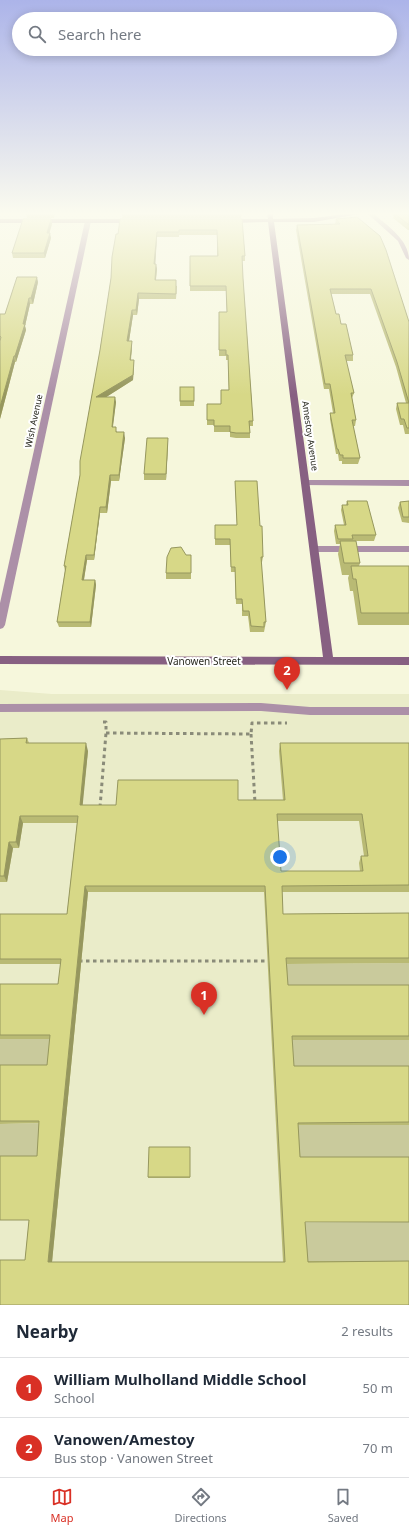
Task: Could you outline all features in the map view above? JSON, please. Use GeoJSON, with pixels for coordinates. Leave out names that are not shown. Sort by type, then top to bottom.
{"type":"FeatureCollection","features":[{"type":"Feature","properties":{"kind":"street","name":"Wish Avenue"},"geometry":{"type":"LineString","coordinates":[[0,625],[76,274]]}},
{"type":"Feature","properties":{"kind":"street","name":"Amestoy Avenue"},"geometry":{"type":"LineString","coordinates":[[279,274],[329,661]]}},
{"type":"Feature","properties":{"kind":"street"},"geometry":{"type":"LineString","coordinates":[[306,482],[409,482]]}},
{"type":"Feature","properties":{"kind":"street","name":"Vanowen Street"},"geometry":{"type":"LineString","coordinates":[[0,660],[409,661]]}},
{"type":"Feature","properties":{"kind":"lane"},"geometry":{"type":"LineString","coordinates":[[314,550],[409,549]]}},
{"type":"Feature","properties":{"kind":"lane"},"geometry":{"type":"LineString","coordinates":[[0,708],[261,707],[310,711],[409,711]]}},
{"type":"Feature","properties":{"kind":"path"},"geometry":{"type":"LineString","coordinates":[[98,722],[106,722],[99,810]]}},
{"type":"Feature","properties":{"kind":"path"},"geometry":{"type":"LineString","coordinates":[[256,810],[251,734],[252,723],[291,723]]}},
{"type":"Feature","properties":{"kind":"path"},"geometry":{"type":"LineString","coordinates":[[106,733],[251,734]]}},
{"type":"Feature","properties":{"kind":"path"},"geometry":{"type":"LineString","coordinates":[[72,961],[276,961]]}},
{"type":"Feature","properties":{"kind":"shaded area"},"geometry":{"type":"Polygon","coordinates":[[[0,690],[52,694],[409,694],[409,1305],[0,1305],[0,690]]]}},
{"type":"Feature","properties":{"kind":"shaded area"},"geometry":{"type":"Polygon","coordinates":[[[409,963],[409,990],[286,990],[285,964],[409,963]]]}},
{"type":"Feature","properties":{"kind":"shaded area"},"geometry":{"type":"Polygon","coordinates":[[[0,1039],[54,1039],[50,1069],[0,1069],[0,1039]]]}},
{"type":"Feature","properties":{"kind":"shaded area"},"geometry":{"type":"Polygon","coordinates":[[[290,1040],[409,1040],[409,1070],[292,1070],[290,1040]]]}},
{"type":"Feature","properties":{"kind":"shaded area"},"geometry":{"type":"Polygon","coordinates":[[[43,1123],[40,1158],[0,1158],[0,1124],[43,1123]]]}},
{"type":"Feature","properties":{"kind":"shaded area"},"geometry":{"type":"Polygon","coordinates":[[[296,1125],[409,1125],[409,1159],[298,1159],[296,1125]]]}},
{"type":"Feature","properties":{"kind":"shaded area"},"geometry":{"type":"Polygon","coordinates":[[[409,1222],[409,1261],[305,1261],[303,1223],[409,1222]]]}},
{"type":"Feature","properties":{"kind":"building"},"geometry":{"type":"Polygon","coordinates":[[[111,274],[155,274],[155,280],[176,280],[176,294],[138,293],[136,310],[132,310],[127,341],[132,341],[130,360],[134,360],[133,375],[96,397],[115,397],[112,427],[116,427],[116,432],[124,432],[119,475],[110,475],[106,507],[100,507],[94,555],[86,555],[82,580],[95,580],[90,622],[57,622],[66,566],[64,566],[80,475],[80,461],[111,274]]]}},
{"type":"Feature","properties":{"kind":"building"},"geometry":{"type":"Polygon","coordinates":[[[190,274],[243,274],[253,421],[249,421],[250,433],[230,432],[230,426],[214,426],[214,420],[207,420],[207,404],[221,404],[221,390],[229,390],[228,355],[226,355],[226,350],[219,350],[219,312],[227,312],[226,286],[190,286],[190,274]]]}},
{"type":"Feature","properties":{"kind":"building"},"geometry":{"type":"Polygon","coordinates":[[[306,274],[394,274],[409,322],[409,403],[397,362],[371,289],[330,289],[336,314],[339,314],[341,324],[346,324],[353,355],[345,355],[354,393],[351,393],[356,420],[352,420],[360,458],[343,458],[343,455],[340,455],[337,449],[330,413],[335,413],[330,384],[325,384],[306,274]]]}},
{"type":"Feature","properties":{"kind":"building"},"geometry":{"type":"Polygon","coordinates":[[[17,277],[37,277],[31,298],[29,298],[23,324],[25,324],[14,356],[0,407],[0,314],[5,314],[17,277]]]}},
{"type":"Feature","properties":{"kind":"building"},"geometry":{"type":"Polygon","coordinates":[[[180,387],[194,387],[194,401],[180,401],[180,387]]]}},
{"type":"Feature","properties":{"kind":"building"},"geometry":{"type":"Polygon","coordinates":[[[397,403],[409,403],[409,428],[407,428],[404,419],[401,419],[397,403]]]}},
{"type":"Feature","properties":{"kind":"building"},"geometry":{"type":"Polygon","coordinates":[[[147,438],[168,438],[166,474],[144,474],[147,438]]]}},
{"type":"Feature","properties":{"kind":"building"},"geometry":{"type":"Polygon","coordinates":[[[235,481],[257,481],[260,526],[262,526],[263,557],[261,557],[266,622],[264,622],[264,627],[251,626],[249,611],[243,611],[242,599],[236,599],[235,567],[231,567],[230,539],[215,539],[215,525],[237,525],[235,481]]]}},
{"type":"Feature","properties":{"kind":"building"},"geometry":{"type":"Polygon","coordinates":[[[347,501],[367,501],[376,535],[352,535],[353,539],[338,539],[335,525],[346,525],[342,505],[348,505],[347,501]]]}},
{"type":"Feature","properties":{"kind":"building"},"geometry":{"type":"Polygon","coordinates":[[[409,501],[409,517],[403,517],[400,502],[409,501]]]}},
{"type":"Feature","properties":{"kind":"building"},"geometry":{"type":"Polygon","coordinates":[[[340,541],[356,541],[360,563],[344,563],[340,541]]]}},
{"type":"Feature","properties":{"kind":"building"},"geometry":{"type":"Polygon","coordinates":[[[181,547],[186,555],[191,555],[191,573],[166,573],[167,557],[171,548],[181,547]]]}},
{"type":"Feature","properties":{"kind":"building"},"geometry":{"type":"Polygon","coordinates":[[[351,566],[409,566],[409,613],[361,613],[356,579],[353,579],[351,566]]]}},
{"type":"Feature","properties":{"kind":"building"},"geometry":{"type":"Polygon","coordinates":[[[27,738],[26,743],[86,743],[80,805],[116,805],[118,780],[238,780],[238,800],[285,800],[280,743],[409,743],[409,885],[282,886],[283,914],[409,913],[409,958],[286,958],[288,985],[409,985],[409,1036],[292,1036],[294,1066],[409,1066],[409,1122],[298,1123],[300,1157],[409,1157],[409,1222],[305,1222],[308,1262],[409,1261],[409,1305],[0,1305],[0,1260],[25,1260],[29,1220],[0,1220],[0,1156],[37,1156],[39,1121],[0,1121],[0,1065],[47,1065],[50,1035],[0,1035],[0,984],[58,984],[61,959],[0,959],[0,914],[67,914],[78,816],[20,816],[16,842],[9,842],[4,876],[0,876],[0,739],[27,738]],[[277,814],[281,871],[363,871],[361,856],[368,856],[362,814],[277,814]],[[85,886],[48,1262],[285,1262],[265,886],[85,886]]]}},
{"type":"Feature","properties":{"kind":"building"},"geometry":{"type":"Polygon","coordinates":[[[149,1147],[190,1147],[190,1177],[148,1177],[149,1147]]]}},
{"type":"Feature","properties":{"kind":"place","name":"Vanowen/Amestoy"},"geometry":{"type":"Point","coordinates":[287,690]}},
{"type":"Feature","properties":{"kind":"place","name":"William Mulholland Middle School"},"geometry":{"type":"Point","coordinates":[204,1015]}}]}
